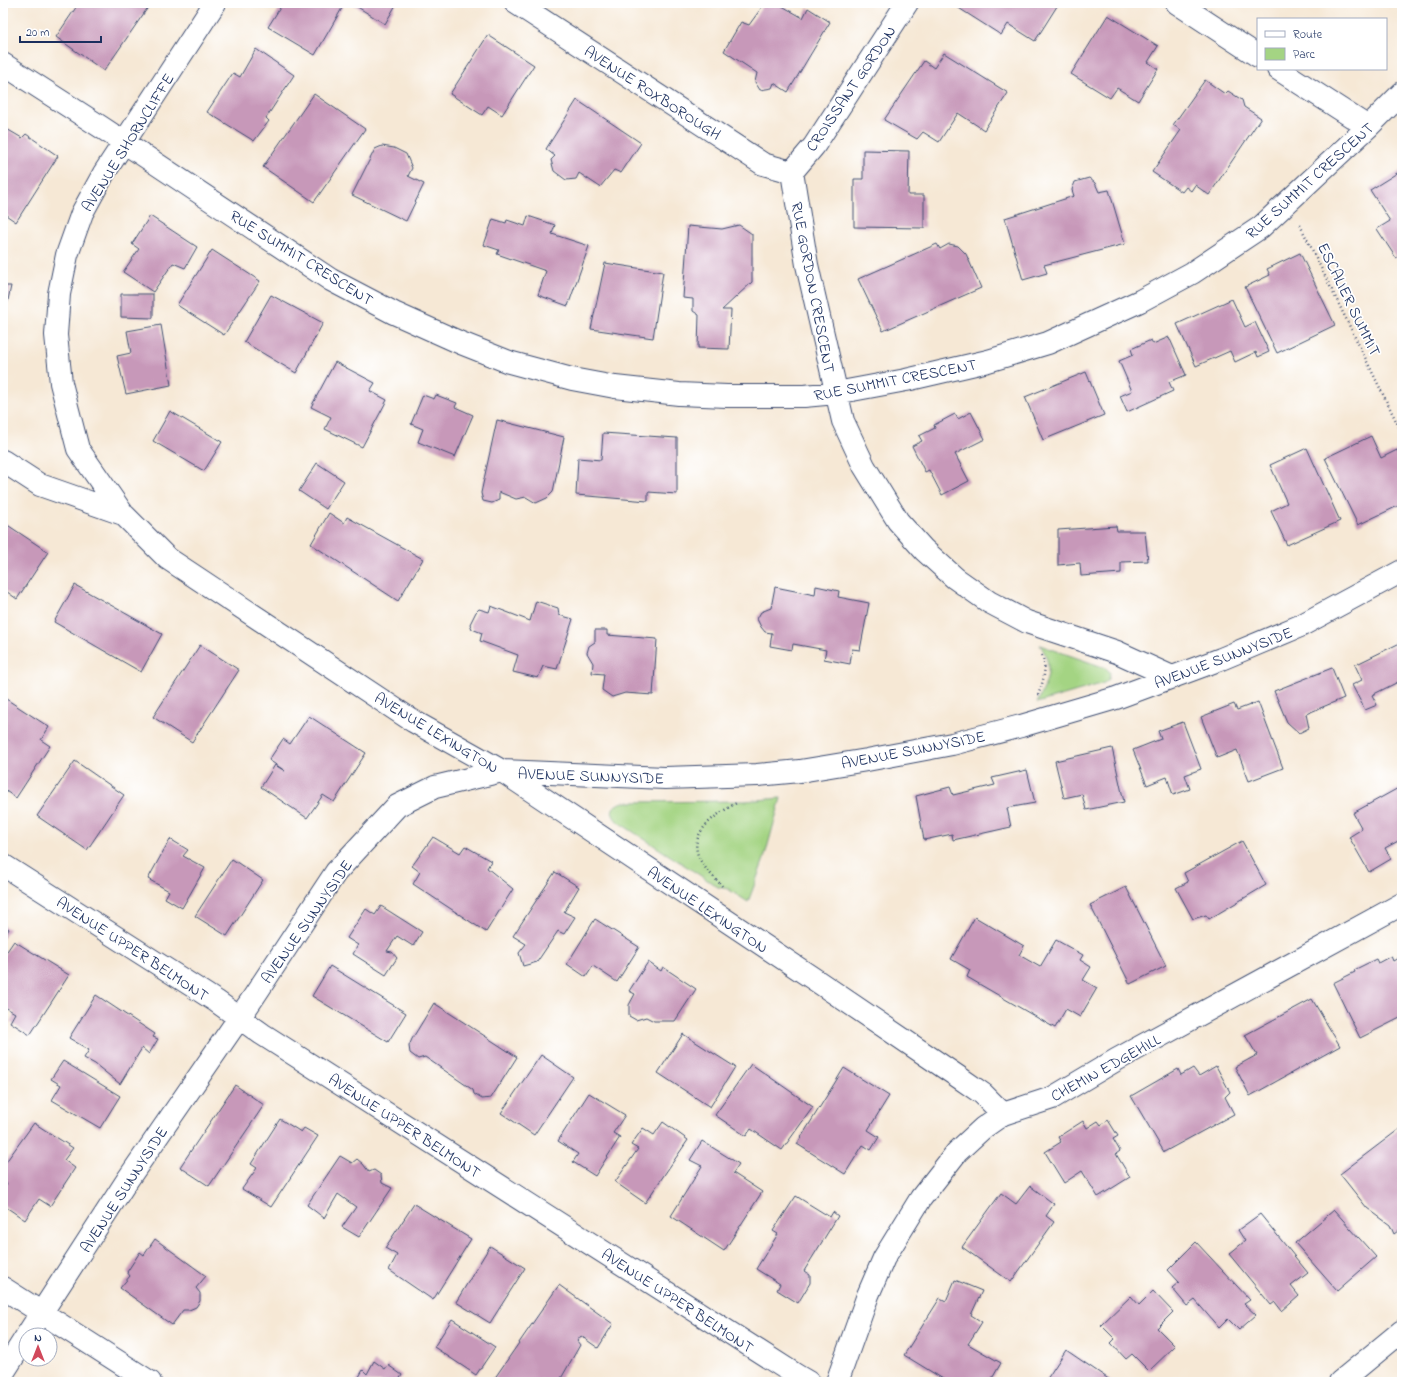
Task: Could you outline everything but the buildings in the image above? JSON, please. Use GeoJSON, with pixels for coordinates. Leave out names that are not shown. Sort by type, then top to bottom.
{"type":"FeatureCollection","features":[{"type":"Feature","properties":{"kind":"street","name":"AVENUE SHORNCLIFFE"},"geometry":{"type":"LineString","coordinates":[[123,514],[78,449],[61,383],[56,335],[59,294],[67,255],[82,213],[104,174],[215,3]]}},
{"type":"Feature","properties":{"kind":"street","name":"AVENUE ROXBOROUGH"},"geometry":{"type":"LineString","coordinates":[[516,3],[763,164],[792,172]]}},
{"type":"Feature","properties":{"kind":"street","name":"CROISSANT GORDON"},"geometry":{"type":"LineString","coordinates":[[792,172],[814,146],[907,3]]}},
{"type":"Feature","properties":{"kind":"street"},"geometry":{"type":"LineString","coordinates":[[1177,3],[1257,55]]}},
{"type":"Feature","properties":{"kind":"street","name":"RUE SUMMIT CRESCENT"},"geometry":{"type":"LineString","coordinates":[[3,64],[331,280],[394,313],[461,343],[509,362],[572,379],[615,387],[679,394],[727,396],[804,396],[836,393],[906,380],[988,361],[1048,343],[1140,302],[1192,273],[1260,227],[1368,127],[1402,93]]}},
{"type":"Feature","properties":{"kind":"street"},"geometry":{"type":"LineString","coordinates":[[1280,70],[1368,127]]}},
{"type":"Feature","properties":{"kind":"street","name":"RUE GORDON CRESCENT"},"geometry":{"type":"LineString","coordinates":[[792,172],[807,265],[836,393],[844,421],[864,466],[898,521],[924,550],[955,578],[989,602],[1027,622],[1117,652],[1172,677]]}},
{"type":"Feature","properties":{"kind":"street","name":"AVENUE LEXINGTON"},"geometry":{"type":"LineString","coordinates":[[3,462],[40,485],[123,514],[167,558],[413,721],[502,771],[814,979],[983,1094],[1003,1114]]}},
{"type":"Feature","properties":{"kind":"street","name":"AVENUE SUNNYSIDE"},"geometry":{"type":"LineString","coordinates":[[33,1327],[128,1178],[336,872],[397,806],[435,787],[502,771],[665,778],[757,775],[800,771],[952,744],[1021,726],[1116,698],[1172,677],[1300,626],[1402,571]]}},
{"type":"Feature","properties":{"kind":"street","name":"AVENUE UPPER BELMONT"},"geometry":{"type":"LineString","coordinates":[[3,865],[216,1001],[262,1034],[808,1382]]}},
{"type":"Feature","properties":{"kind":"street","name":"CHEMIN EDGEHILL"},"geometry":{"type":"LineString","coordinates":[[837,1382],[868,1295],[884,1258],[921,1198],[957,1152],[983,1128],[1003,1114],[1052,1098],[1116,1060],[1402,904]]}},
{"type":"Feature","properties":{"kind":"street"},"geometry":{"type":"LineString","coordinates":[[3,1288],[150,1382]]}},
{"type":"Feature","properties":{"kind":"street"},"geometry":{"type":"LineString","coordinates":[[1340,1382],[1400,1338]]}},
{"type":"Feature","properties":{"kind":"street","name":"AVENUE SUNNYSIDE"},"geometry":{"type":"LineString","coordinates":[[3,1373],[18,1350]]}},
{"type":"Feature","properties":{"kind":"path","name":"ESCALIER SUMMIT"},"geometry":{"type":"LineString","coordinates":[[1297,220],[1402,433]]}},
{"type":"Feature","properties":{"kind":"path"},"geometry":{"type":"LineString","coordinates":[[1034,700],[1041,688],[1045,673],[1043,657],[1039,650]]}},
{"type":"Feature","properties":{"kind":"path"},"geometry":{"type":"LineString","coordinates":[[726,890],[701,863],[696,846],[699,835],[710,820],[739,801],[742,797]]}},
{"type":"Feature","properties":{"kind":"green space"},"geometry":{"type":"Polygon","coordinates":[[[1040,645],[1103,667],[1110,673],[1109,679],[1104,683],[1037,703],[1044,688],[1048,674],[1047,660],[1040,645]]]}},
{"type":"Feature","properties":{"kind":"green space"},"geometry":{"type":"Polygon","coordinates":[[[781,798],[764,859],[748,902],[728,889],[718,887],[618,822],[612,812],[614,807],[625,802],[745,801],[781,798]]]}}]}
